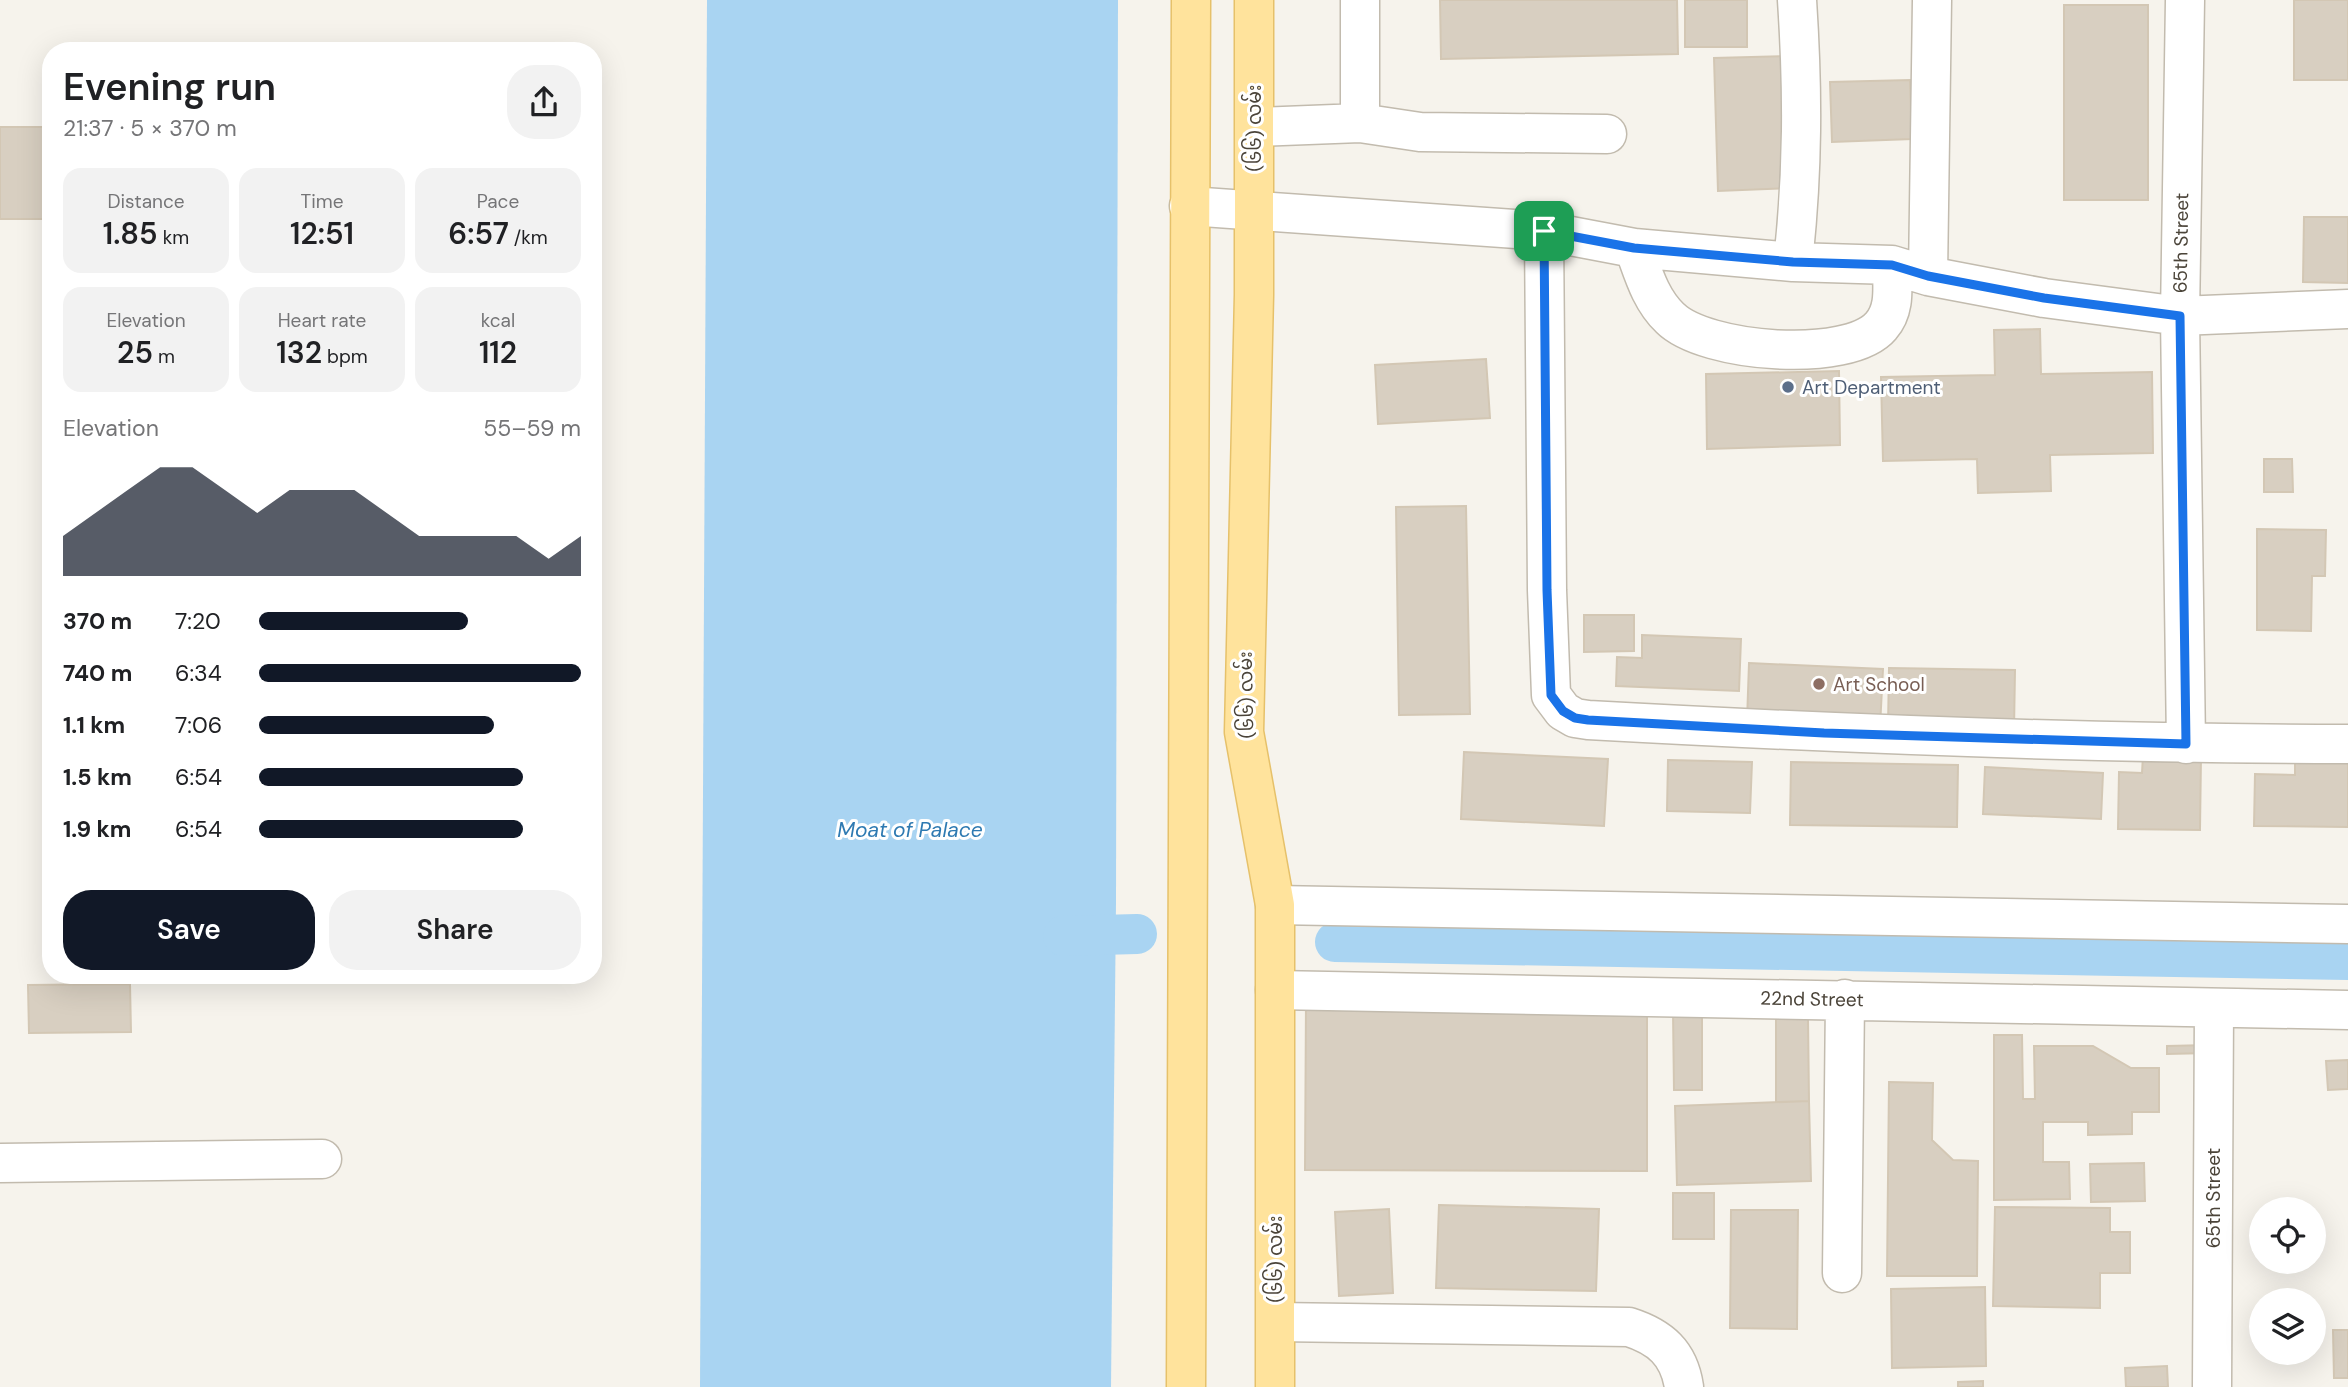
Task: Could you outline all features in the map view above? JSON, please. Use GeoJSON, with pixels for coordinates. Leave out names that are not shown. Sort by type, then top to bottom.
{"type":"FeatureCollection","features":[{"type":"Feature","properties":{"kind":"main road"},"geometry":{"type":"LineString","coordinates":[[1186,1387],[1191,0]]}},
{"type":"Feature","properties":{"kind":"main road","name":"(၆၆) လမ်း"},"geometry":{"type":"LineString","coordinates":[[1254,0],[1255,127],[1244,732],[1275,905],[1275,1387]]}},
{"type":"Feature","properties":{"kind":"street"},"geometry":{"type":"LineString","coordinates":[[1360,0],[1360,122]]}},
{"type":"Feature","properties":{"kind":"street"},"geometry":{"type":"LineString","coordinates":[[1793,262],[1802,179],[1803,91],[1797,0]]}},
{"type":"Feature","properties":{"kind":"street"},"geometry":{"type":"LineString","coordinates":[[1928,276],[1932,0]]}},
{"type":"Feature","properties":{"kind":"street","name":"65th Street"},"geometry":{"type":"LineString","coordinates":[[2185,0],[2180,316],[2186,744]]}},
{"type":"Feature","properties":{"kind":"street"},"geometry":{"type":"LineString","coordinates":[[1255,127],[1360,122],[1420,132],[1606,134]]}},
{"type":"Feature","properties":{"kind":"street"},"geometry":{"type":"LineString","coordinates":[[1189,206],[1544,231],[1634,248],[1793,262],[1892,265],[1928,276],[2044,298],[2180,316],[2348,309]]}},
{"type":"Feature","properties":{"kind":"street"},"geometry":{"type":"LineString","coordinates":[[1544,231],[1547,590],[1551,695],[1563,711],[1575,718],[1588,720],[1810,732],[2186,744],[2348,744]]}},
{"type":"Feature","properties":{"kind":"street"},"geometry":{"type":"LineString","coordinates":[[1634,248],[1648,287],[1671,319],[1703,338],[1766,349],[1832,347],[1870,337],[1892,310],[1892,265]]}},
{"type":"Feature","properties":{"kind":"street"},"geometry":{"type":"LineString","coordinates":[[1275,905],[2348,924]]}},
{"type":"Feature","properties":{"kind":"street","name":"22nd Street"},"geometry":{"type":"LineString","coordinates":[[1275,990],[2348,1010]]}},
{"type":"Feature","properties":{"kind":"street"},"geometry":{"type":"LineString","coordinates":[[1842,1273],[1845,999]]}},
{"type":"Feature","properties":{"kind":"street","name":"65th Street"},"geometry":{"type":"LineString","coordinates":[[2212,1387],[2214,1009]]}},
{"type":"Feature","properties":{"kind":"street"},"geometry":{"type":"LineString","coordinates":[[0,1163],[322,1159]]}},
{"type":"Feature","properties":{"kind":"street"},"geometry":{"type":"LineString","coordinates":[[1276,1322],[1629,1327],[1651,1334],[1670,1350],[1682,1370],[1684,1387]]}},
{"type":"Feature","properties":{"kind":"water","name":"Moat of Palace"},"geometry":{"type":"Polygon","coordinates":[[[707,0],[1118,0],[1116,902],[1111,1387],[700,1387],[707,0]]]}},
{"type":"Feature","properties":{"kind":"building"},"geometry":{"type":"Polygon","coordinates":[[[1440,0],[1677,0],[1678,54],[1441,59],[1440,0]]]}},
{"type":"Feature","properties":{"kind":"building"},"geometry":{"type":"Polygon","coordinates":[[[1685,0],[1747,0],[1747,47],[1685,47],[1685,0]]]}},
{"type":"Feature","properties":{"kind":"building"},"geometry":{"type":"Polygon","coordinates":[[[2294,0],[2348,0],[2348,80],[2294,80],[2294,0]]]}},
{"type":"Feature","properties":{"kind":"building"},"geometry":{"type":"Polygon","coordinates":[[[2064,5],[2148,5],[2148,200],[2064,200],[2064,5]]]}},
{"type":"Feature","properties":{"kind":"building"},"geometry":{"type":"Polygon","coordinates":[[[1787,56],[1791,188],[1718,191],[1714,58],[1787,56]]]}},
{"type":"Feature","properties":{"kind":"building"},"geometry":{"type":"Polygon","coordinates":[[[1910,80],[1912,139],[1832,142],[1830,82],[1910,80]]]}},
{"type":"Feature","properties":{"kind":"building"},"geometry":{"type":"Polygon","coordinates":[[[0,127],[42,127],[42,219],[0,219],[0,127]]]}},
{"type":"Feature","properties":{"kind":"building"},"geometry":{"type":"Polygon","coordinates":[[[2304,217],[2348,217],[2348,283],[2303,282],[2304,217]]]}},
{"type":"Feature","properties":{"kind":"building"},"geometry":{"type":"Polygon","coordinates":[[[2040,329],[2041,374],[2152,372],[2153,453],[2050,455],[2051,491],[1978,493],[1977,459],[1883,461],[1881,377],[1995,375],[1994,330],[2040,329]]]}},
{"type":"Feature","properties":{"kind":"building"},"geometry":{"type":"Polygon","coordinates":[[[1486,359],[1490,418],[1378,424],[1375,365],[1486,359]]]}},
{"type":"Feature","properties":{"kind":"building"},"geometry":{"type":"Polygon","coordinates":[[[1839,371],[1840,445],[1707,449],[1706,374],[1839,371]]]}},
{"type":"Feature","properties":{"kind":"building"},"geometry":{"type":"Polygon","coordinates":[[[2264,459],[2292,459],[2293,492],[2264,492],[2264,459]]]}},
{"type":"Feature","properties":{"kind":"building"},"geometry":{"type":"Polygon","coordinates":[[[1466,506],[1470,714],[1399,715],[1396,507],[1466,506]]]}},
{"type":"Feature","properties":{"kind":"building"},"geometry":{"type":"Polygon","coordinates":[[[2257,529],[2326,530],[2325,576],[2312,576],[2311,631],[2257,630],[2257,529]]]}},
{"type":"Feature","properties":{"kind":"building"},"geometry":{"type":"Polygon","coordinates":[[[1584,615],[1634,615],[1634,651],[1584,652],[1584,615]]]}},
{"type":"Feature","properties":{"kind":"building"},"geometry":{"type":"Polygon","coordinates":[[[1642,635],[1741,639],[1739,691],[1616,686],[1617,657],[1642,658],[1642,635]]]}},
{"type":"Feature","properties":{"kind":"building"},"geometry":{"type":"Polygon","coordinates":[[[1749,663],[1883,669],[1880,727],[1747,721],[1749,663]]]}},
{"type":"Feature","properties":{"kind":"building"},"geometry":{"type":"Polygon","coordinates":[[[1889,668],[2015,670],[2014,730],[1888,727],[1889,668]]]}},
{"type":"Feature","properties":{"kind":"building"},"geometry":{"type":"Polygon","coordinates":[[[1464,752],[1608,759],[1604,826],[1461,819],[1464,752]]]}},
{"type":"Feature","properties":{"kind":"building"},"geometry":{"type":"Polygon","coordinates":[[[2143,755],[2201,756],[2200,830],[2118,829],[2119,772],[2142,773],[2143,755]]]}},
{"type":"Feature","properties":{"kind":"building"},"geometry":{"type":"Polygon","coordinates":[[[2295,759],[2348,759],[2348,827],[2254,826],[2255,774],[2295,775],[2295,759]]]}},
{"type":"Feature","properties":{"kind":"building"},"geometry":{"type":"Polygon","coordinates":[[[1668,760],[1752,762],[1750,813],[1667,811],[1668,760]]]}},
{"type":"Feature","properties":{"kind":"building"},"geometry":{"type":"Polygon","coordinates":[[[1791,762],[1958,765],[1957,827],[1790,825],[1791,762]]]}},
{"type":"Feature","properties":{"kind":"building"},"geometry":{"type":"Polygon","coordinates":[[[1985,767],[2103,773],[2101,819],[1983,814],[1985,767]]]}},
{"type":"Feature","properties":{"kind":"building"},"geometry":{"type":"Polygon","coordinates":[[[130,984],[131,1032],[29,1033],[28,985],[130,984]]]}},
{"type":"Feature","properties":{"kind":"building"},"geometry":{"type":"Polygon","coordinates":[[[1306,1002],[1647,1003],[1647,1171],[1305,1170],[1306,1002]]]}},
{"type":"Feature","properties":{"kind":"building"},"geometry":{"type":"Polygon","coordinates":[[[1702,1010],[1702,1090],[1674,1090],[1673,1011],[1702,1010]]]}},
{"type":"Feature","properties":{"kind":"building"},"geometry":{"type":"Polygon","coordinates":[[[1776,1018],[1808,1018],[1809,1101],[1776,1102],[1776,1018]]]}},
{"type":"Feature","properties":{"kind":"building"},"geometry":{"type":"Polygon","coordinates":[[[1994,1035],[2022,1035],[2023,1099],[2035,1099],[2034,1046],[2093,1046],[2131,1068],[2159,1068],[2159,1112],[2132,1112],[2132,1134],[2088,1135],[2088,1122],[2043,1122],[2043,1162],[2069,1162],[2070,1199],[1994,1200],[1994,1035]]]}},
{"type":"Feature","properties":{"kind":"building"},"geometry":{"type":"Polygon","coordinates":[[[2209,1045],[2209,1053],[2167,1054],[2167,1046],[2209,1045]]]}},
{"type":"Feature","properties":{"kind":"building"},"geometry":{"type":"Polygon","coordinates":[[[2348,1060],[2348,1089],[2328,1090],[2326,1061],[2348,1060]]]}},
{"type":"Feature","properties":{"kind":"building"},"geometry":{"type":"Polygon","coordinates":[[[1889,1082],[1933,1083],[1932,1140],[1953,1160],[1978,1161],[1977,1276],[1887,1276],[1889,1082]]]}},
{"type":"Feature","properties":{"kind":"building"},"geometry":{"type":"Polygon","coordinates":[[[1809,1101],[1811,1181],[1677,1185],[1675,1106],[1809,1101]]]}},
{"type":"Feature","properties":{"kind":"building"},"geometry":{"type":"Polygon","coordinates":[[[2144,1163],[2145,1201],[2091,1202],[2090,1164],[2144,1163]]]}},
{"type":"Feature","properties":{"kind":"building"},"geometry":{"type":"Polygon","coordinates":[[[1673,1193],[1714,1193],[1714,1239],[1673,1239],[1673,1193]]]}},
{"type":"Feature","properties":{"kind":"building"},"geometry":{"type":"Polygon","coordinates":[[[1439,1205],[1599,1209],[1596,1291],[1436,1288],[1439,1205]]]}},
{"type":"Feature","properties":{"kind":"building"},"geometry":{"type":"Polygon","coordinates":[[[1995,1207],[2110,1208],[2110,1232],[2130,1232],[2130,1273],[2100,1273],[2100,1308],[1993,1306],[1995,1207]]]}},
{"type":"Feature","properties":{"kind":"building"},"geometry":{"type":"Polygon","coordinates":[[[1389,1209],[1393,1293],[1339,1296],[1335,1212],[1389,1209]]]}},
{"type":"Feature","properties":{"kind":"building"},"geometry":{"type":"Polygon","coordinates":[[[1731,1210],[1798,1210],[1797,1329],[1730,1328],[1731,1210]]]}},
{"type":"Feature","properties":{"kind":"building"},"geometry":{"type":"Polygon","coordinates":[[[1985,1287],[1986,1366],[1892,1368],[1891,1289],[1985,1287]]]}},
{"type":"Feature","properties":{"kind":"building"},"geometry":{"type":"Polygon","coordinates":[[[2333,1330],[2348,1330],[2348,1378],[2334,1378],[2333,1330]]]}},
{"type":"Feature","properties":{"kind":"building"},"geometry":{"type":"Polygon","coordinates":[[[2167,1366],[2168,1387],[2126,1387],[2125,1368],[2167,1366]]]}},
{"type":"Feature","properties":{"kind":"building"},"geometry":{"type":"Polygon","coordinates":[[[1983,1381],[1983,1387],[1958,1387],[1958,1382],[1983,1381]]]}},
{"type":"Feature","properties":{"kind":"waterway"},"geometry":{"type":"LineString","coordinates":[[1063,936],[1137,934]]}},
{"type":"Feature","properties":{"kind":"waterway"},"geometry":{"type":"LineString","coordinates":[[1335,942],[2348,960]]}},
{"type":"Feature","properties":{"kind":"place","name":"Art Department"},"geometry":{"type":"Point","coordinates":[1788,387]}},
{"type":"Feature","properties":{"kind":"place","name":"Art School"},"geometry":{"type":"Point","coordinates":[1819,684]}},
{"type":"Feature","properties":{"kind":"route"},"geometry":{"type":"LineString","coordinates":[[1544,231],[1634,248],[1793,262],[1892,265],[1928,276],[2044,298],[2180,316],[2186,744],[1824,733],[1588,720],[1575,718],[1563,711],[1554,703],[1551,695],[1547,590],[1544,231]]}}]}
